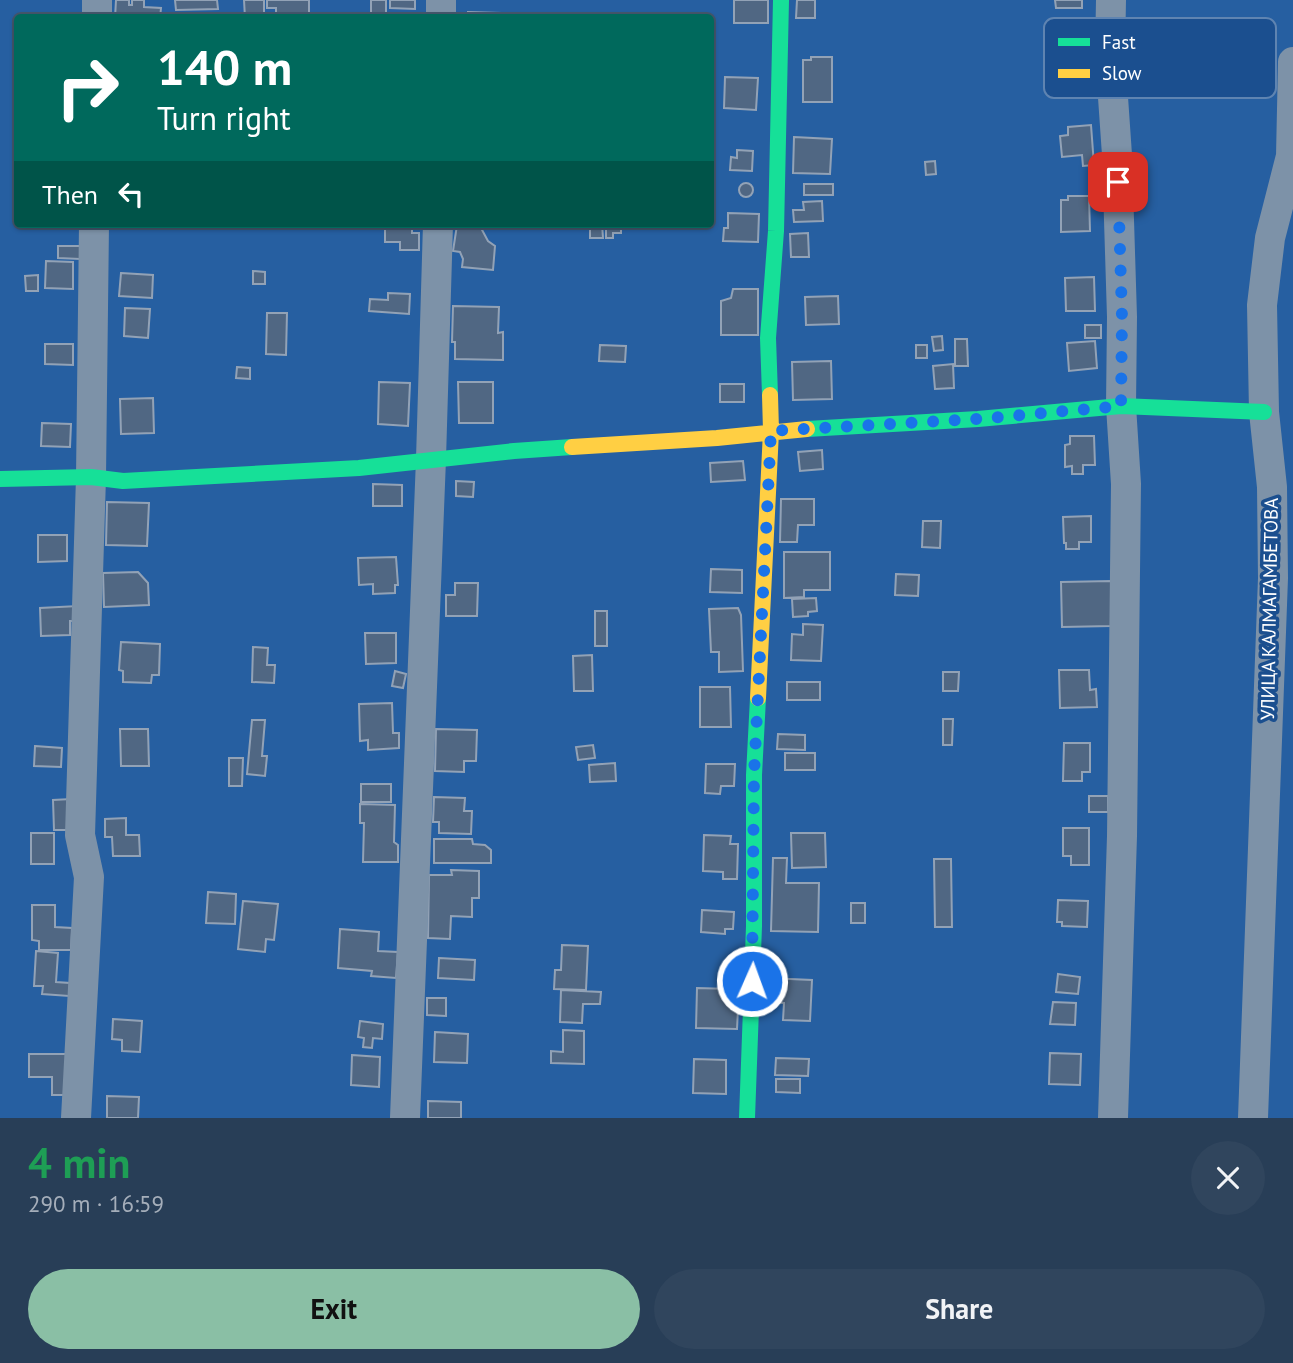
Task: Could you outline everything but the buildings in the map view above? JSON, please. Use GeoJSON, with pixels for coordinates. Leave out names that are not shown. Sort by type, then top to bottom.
{"type":"FeatureCollection","features":[{"type":"Feature","properties":{"kind":"street"},"geometry":{"type":"LineString","coordinates":[[747,1118],[754,926],[754,775],[771,431],[768,338],[776,231],[781,0]]}},
{"type":"Feature","properties":{"kind":"street"},"geometry":{"type":"LineString","coordinates":[[1111,0],[1111,18]]}},
{"type":"Feature","properties":{"kind":"street","name":"УЛИЦА КАЛМАГАМБЕТОВА"},"geometry":{"type":"LineString","coordinates":[[1253,1118],[1273,578],[1272,487],[1264,412],[1262,305],[1269,238],[1291,156],[1293,62]]}},
{"type":"Feature","properties":{"kind":"street"},"geometry":{"type":"LineString","coordinates":[[1112,1118],[1122,836],[1126,525],[1121,406],[1122,317],[1113,98]]}},
{"type":"Feature","properties":{"kind":"street"},"geometry":{"type":"LineString","coordinates":[[76,1118],[89,877],[80,835],[91,477],[94,228]]}},
{"type":"Feature","properties":{"kind":"street"},"geometry":{"type":"LineString","coordinates":[[405,1118],[438,228]]}},
{"type":"Feature","properties":{"kind":"street"},"geometry":{"type":"LineString","coordinates":[[0,479],[91,477],[123,481],[359,468],[514,450],[717,438],[771,431],[978,419],[1121,406],[1264,412]]}},
{"type":"Feature","properties":{"kind":"shaded area"},"geometry":{"type":"Polygon","coordinates":[[[0,0],[1293,0],[1293,1118],[0,1118],[0,0]]]}},
{"type":"Feature","properties":{"kind":"traffic: fast"},"geometry":{"type":"LineString","coordinates":[[770,395],[768,338],[776,231],[781,0]]}},
{"type":"Feature","properties":{"kind":"traffic: fast"},"geometry":{"type":"LineString","coordinates":[[807,429],[978,419],[1121,406],[1264,412]]}},
{"type":"Feature","properties":{"kind":"traffic: fast"},"geometry":{"type":"LineString","coordinates":[[0,479],[91,477],[123,481],[359,468],[572,447]]}},
{"type":"Feature","properties":{"kind":"traffic: fast"},"geometry":{"type":"LineString","coordinates":[[747,1118],[758,698]]}},
{"type":"Feature","properties":{"kind":"traffic: slow"},"geometry":{"type":"LineString","coordinates":[[758,698],[771,431],[770,395]]}},
{"type":"Feature","properties":{"kind":"traffic: slow"},"geometry":{"type":"LineString","coordinates":[[572,447],[717,438],[807,429]]}},
{"type":"Feature","properties":{"kind":"route"},"geometry":{"type":"LineString","coordinates":[[752,981],[754,775],[771,431],[978,419],[1121,406],[1122,317],[1118,182]]}}]}
